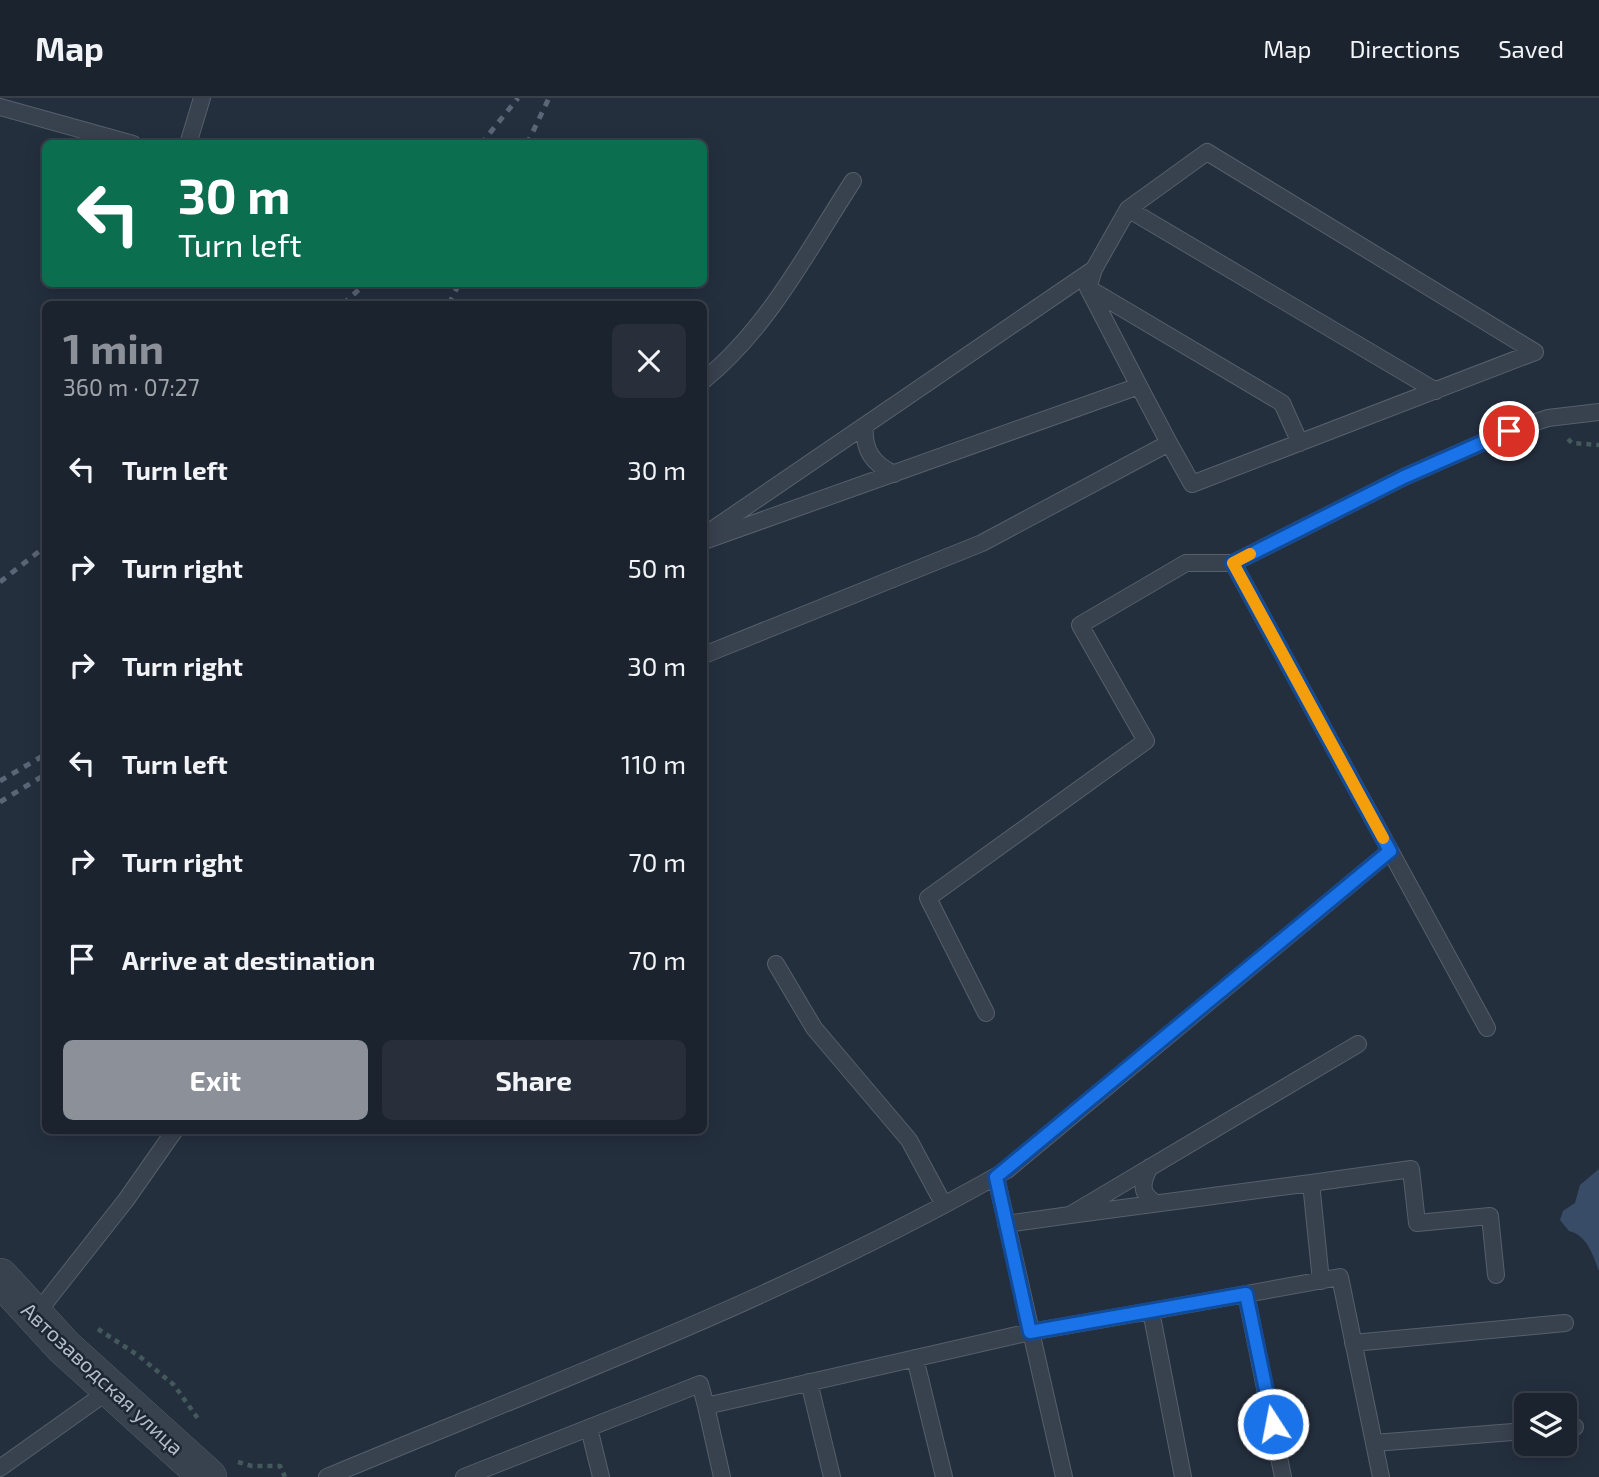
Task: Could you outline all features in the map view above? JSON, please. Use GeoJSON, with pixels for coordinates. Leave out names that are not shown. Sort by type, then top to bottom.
{"type":"FeatureCollection","features":[{"type":"Feature","properties":{"kind":"street","name":"Автозаводская улица"},"geometry":{"type":"LineString","coordinates":[[0,1277],[34,1317],[111,1389],[220,1468]]}},
{"type":"Feature","properties":{"kind":"lane"},"geometry":{"type":"LineString","coordinates":[[189,140],[202,98]]}},
{"type":"Feature","properties":{"kind":"lane"},"geometry":{"type":"LineString","coordinates":[[0,107],[119,140]]}},
{"type":"Feature","properties":{"kind":"lane"},"geometry":{"type":"LineString","coordinates":[[1207,152],[1535,352],[1192,484],[1088,288],[1094,269],[1128,209],[1207,152]]}},
{"type":"Feature","properties":{"kind":"lane"},"geometry":{"type":"LineString","coordinates":[[707,378],[732,357],[761,323],[853,181]]}},
{"type":"Feature","properties":{"kind":"lane"},"geometry":{"type":"LineString","coordinates":[[1128,209],[1436,391]]}},
{"type":"Feature","properties":{"kind":"lane"},"geometry":{"type":"LineString","coordinates":[[707,536],[1094,269]]}},
{"type":"Feature","properties":{"kind":"lane"},"geometry":{"type":"LineString","coordinates":[[1088,288],[1282,403],[1300,443]]}},
{"type":"Feature","properties":{"kind":"lane"},"geometry":{"type":"LineString","coordinates":[[707,537],[894,474],[1139,386]]}},
{"type":"Feature","properties":{"kind":"lane"},"geometry":{"type":"LineString","coordinates":[[986,1013],[928,898],[1146,741],[1080,625],[1186,564],[1233,563],[1404,477],[1509,431],[1548,418],[1599,412]]}},
{"type":"Feature","properties":{"kind":"lane"},"geometry":{"type":"LineString","coordinates":[[865,426],[869,454],[875,464],[894,474]]}},
{"type":"Feature","properties":{"kind":"lane"},"geometry":{"type":"LineString","coordinates":[[707,653],[982,543],[1169,443]]}},
{"type":"Feature","properties":{"kind":"lane"},"geometry":{"type":"LineString","coordinates":[[1233,563],[1487,1028]]}},
{"type":"Feature","properties":{"kind":"lane"},"geometry":{"type":"LineString","coordinates":[[327,1477],[746,1303],[996,1177],[1390,851]]}},
{"type":"Feature","properties":{"kind":"lane"},"geometry":{"type":"LineString","coordinates":[[776,964],[814,1028],[909,1140],[944,1205]]}},
{"type":"Feature","properties":{"kind":"lane"},"geometry":{"type":"LineString","coordinates":[[1070,1215],[1358,1044]]}},
{"type":"Feature","properties":{"kind":"lane"},"geometry":{"type":"LineString","coordinates":[[34,1317],[126,1200],[172,1134]]}},
{"type":"Feature","properties":{"kind":"lane"},"geometry":{"type":"LineString","coordinates":[[1150,1167],[1142,1185],[1144,1193],[1156,1203]]}},
{"type":"Feature","properties":{"kind":"lane"},"geometry":{"type":"LineString","coordinates":[[1006,1224],[1410,1169],[1417,1223],[1490,1216],[1496,1275]]}},
{"type":"Feature","properties":{"kind":"lane"},"geometry":{"type":"LineString","coordinates":[[996,1177],[1064,1477]]}},
{"type":"Feature","properties":{"kind":"lane"},"geometry":{"type":"LineString","coordinates":[[1311,1183],[1321,1281]]}},
{"type":"Feature","properties":{"kind":"lane"},"geometry":{"type":"LineString","coordinates":[[706,1406],[1030,1332],[1340,1277],[1381,1477]]}},
{"type":"Feature","properties":{"kind":"lane"},"geometry":{"type":"LineString","coordinates":[[1246,1294],[1283,1477]]}},
{"type":"Feature","properties":{"kind":"lane"},"geometry":{"type":"LineString","coordinates":[[1151,1311],[1183,1477]]}},
{"type":"Feature","properties":{"kind":"lane"},"geometry":{"type":"LineString","coordinates":[[1353,1343],[1566,1323]]}},
{"type":"Feature","properties":{"kind":"lane"},"geometry":{"type":"LineString","coordinates":[[915,1358],[944,1477]]}},
{"type":"Feature","properties":{"kind":"lane"},"geometry":{"type":"LineString","coordinates":[[810,1382],[832,1477]]}},
{"type":"Feature","properties":{"kind":"lane"},"geometry":{"type":"LineString","coordinates":[[464,1477],[483,1474],[700,1384],[722,1477]]}},
{"type":"Feature","properties":{"kind":"lane"},"geometry":{"type":"LineString","coordinates":[[0,1468],[111,1389]]}},
{"type":"Feature","properties":{"kind":"lane"},"geometry":{"type":"LineString","coordinates":[[589,1428],[601,1477]]}},
{"type":"Feature","properties":{"kind":"lane"},"geometry":{"type":"LineString","coordinates":[[1374,1443],[1514,1432]]}},
{"type":"Feature","properties":{"kind":"path"},"geometry":{"type":"LineString","coordinates":[[94,1327],[139,1356],[174,1385],[206,1430]]}},
{"type":"Feature","properties":{"kind":"path"},"geometry":{"type":"LineString","coordinates":[[220,1468],[279,1466],[285,1477]]}},
{"type":"Feature","properties":{"kind":"water"},"geometry":{"type":"Polygon","coordinates":[[[1599,1169],[1599,1271],[1585,1241],[1569,1231],[1560,1220],[1563,1211],[1575,1203],[1580,1185],[1599,1169]]]}},
{"type":"Feature","properties":{"kind":"railway"},"geometry":{"type":"LineString","coordinates":[[484,140],[518,98]]}},
{"type":"Feature","properties":{"kind":"railway"},"geometry":{"type":"LineString","coordinates":[[529,140],[549,98]]}},
{"type":"Feature","properties":{"kind":"railway"},"geometry":{"type":"LineString","coordinates":[[346,301],[362,287]]}},
{"type":"Feature","properties":{"kind":"railway"},"geometry":{"type":"LineString","coordinates":[[450,301],[458,287]]}},
{"type":"Feature","properties":{"kind":"railway"},"geometry":{"type":"LineString","coordinates":[[0,582],[42,549]]}},
{"type":"Feature","properties":{"kind":"railway"},"geometry":{"type":"LineString","coordinates":[[0,781],[42,756]]}},
{"type":"Feature","properties":{"kind":"railway"},"geometry":{"type":"LineString","coordinates":[[0,802],[42,776]]}},
{"type":"Feature","properties":{"kind":"slow traffic"},"geometry":{"type":"LineString","coordinates":[[1250,554],[1233,563],[1383,838]]}},
{"type":"Feature","properties":{"kind":"route"},"geometry":{"type":"LineString","coordinates":[[1273,1424],[1246,1294],[1030,1332],[996,1177],[1390,851],[1233,563],[1404,477],[1509,431]]}}]}
